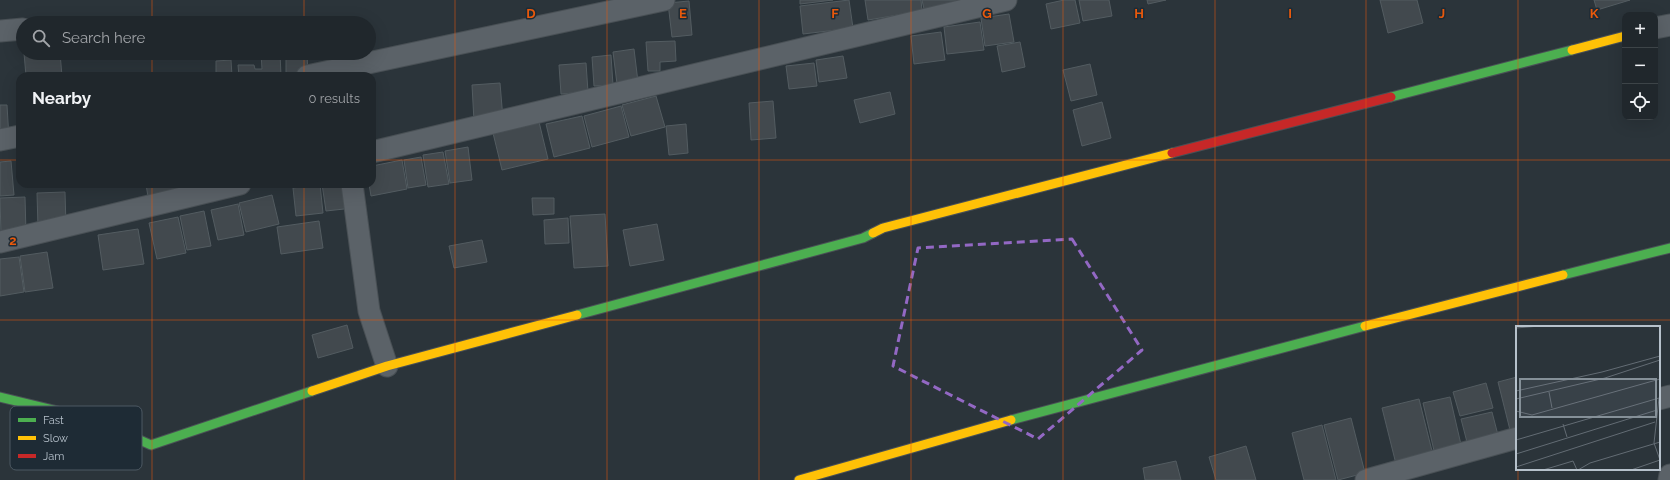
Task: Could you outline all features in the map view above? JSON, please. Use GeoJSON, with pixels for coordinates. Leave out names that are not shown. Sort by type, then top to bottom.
{"type":"FeatureCollection","features":[{"type":"Feature","properties":{"kind":"street"},"geometry":{"type":"LineString","coordinates":[[326,72],[664,0]]}},
{"type":"Feature","properties":{"kind":"street"},"geometry":{"type":"LineString","coordinates":[[376,151],[1006,0]]}},
{"type":"Feature","properties":{"kind":"street"},"geometry":{"type":"LineString","coordinates":[[1658,27],[1670,25]]}},
{"type":"Feature","properties":{"kind":"street"},"geometry":{"type":"LineString","coordinates":[[0,31],[16,29]]}},
{"type":"Feature","properties":{"kind":"street"},"geometry":{"type":"LineString","coordinates":[[142,440],[151,444],[387,366],[863,238],[884,228],[1622,37]]}},
{"type":"Feature","properties":{"kind":"street"},"geometry":{"type":"LineString","coordinates":[[0,140],[16,137]]}},
{"type":"Feature","properties":{"kind":"street"},"geometry":{"type":"LineString","coordinates":[[0,242],[223,188]]}},
{"type":"Feature","properties":{"kind":"street"},"geometry":{"type":"LineString","coordinates":[[353,188],[369,311],[387,366]]}},
{"type":"Feature","properties":{"kind":"street"},"geometry":{"type":"LineString","coordinates":[[799,480],[946,438],[1347,330],[1670,248]]}},
{"type":"Feature","properties":{"kind":"street"},"geometry":{"type":"LineString","coordinates":[[1660,399],[1670,396]]}},
{"type":"Feature","properties":{"kind":"street"},"geometry":{"type":"LineString","coordinates":[[0,397],[37,406]]}},
{"type":"Feature","properties":{"kind":"street"},"geometry":{"type":"LineString","coordinates":[[1366,480],[1516,438]]}},
{"type":"Feature","properties":{"kind":"street"},"geometry":{"type":"LineString","coordinates":[[1669,480],[1670,475]]}},
{"type":"Feature","properties":{"kind":"highlighted area"},"geometry":{"type":"Polygon","coordinates":[[[1072,239],[1142,350],[1038,439],[893,366],[918,248],[1072,239]]]}},
{"type":"Feature","properties":{"kind":"building"},"geometry":{"type":"Polygon","coordinates":[[[800,0],[833,0],[800,4],[800,0]]]}},
{"type":"Feature","properties":{"kind":"building"},"geometry":{"type":"Polygon","coordinates":[[[849,0],[853,28],[803,34],[800,6],[849,0]]]}},
{"type":"Feature","properties":{"kind":"building"},"geometry":{"type":"Polygon","coordinates":[[[865,0],[921,0],[922,11],[868,20],[865,0]]]}},
{"type":"Feature","properties":{"kind":"building"},"geometry":{"type":"Polygon","coordinates":[[[922,0],[956,0],[957,2],[924,9],[922,0]]]}},
{"type":"Feature","properties":{"kind":"building"},"geometry":{"type":"Polygon","coordinates":[[[1064,0],[1075,0],[1080,23],[1051,29],[1046,4],[1064,0]]]}},
{"type":"Feature","properties":{"kind":"building"},"geometry":{"type":"Polygon","coordinates":[[[1079,0],[1109,0],[1112,16],[1083,21],[1079,0]]]}},
{"type":"Feature","properties":{"kind":"building"},"geometry":{"type":"Polygon","coordinates":[[[1147,0],[1166,0],[1148,4],[1147,0]]]}},
{"type":"Feature","properties":{"kind":"building"},"geometry":{"type":"Polygon","coordinates":[[[1380,0],[1417,0],[1423,23],[1388,33],[1380,0]]]}},
{"type":"Feature","properties":{"kind":"building"},"geometry":{"type":"Polygon","coordinates":[[[1594,0],[1630,0],[1597,10],[1594,0]]]}},
{"type":"Feature","properties":{"kind":"building"},"geometry":{"type":"Polygon","coordinates":[[[689,1],[692,35],[672,37],[668,3],[689,1]]]}},
{"type":"Feature","properties":{"kind":"building"},"geometry":{"type":"Polygon","coordinates":[[[1009,14],[1014,42],[985,46],[981,18],[1009,14]]]}},
{"type":"Feature","properties":{"kind":"building"},"geometry":{"type":"Polygon","coordinates":[[[980,22],[984,50],[947,54],[944,27],[980,22]]]}},
{"type":"Feature","properties":{"kind":"building"},"geometry":{"type":"Polygon","coordinates":[[[941,32],[945,60],[914,64],[911,36],[941,32]]]}},
{"type":"Feature","properties":{"kind":"building"},"geometry":{"type":"Polygon","coordinates":[[[675,41],[676,61],[660,62],[660,71],[648,71],[646,42],[675,41]]]}},
{"type":"Feature","properties":{"kind":"building"},"geometry":{"type":"Polygon","coordinates":[[[1020,42],[1025,67],[1002,72],[997,46],[1020,42]]]}},
{"type":"Feature","properties":{"kind":"building"},"geometry":{"type":"Polygon","coordinates":[[[634,49],[638,82],[617,84],[613,52],[634,49]]]}},
{"type":"Feature","properties":{"kind":"building"},"geometry":{"type":"Polygon","coordinates":[[[611,55],[613,85],[594,86],[592,57],[611,55]]]}},
{"type":"Feature","properties":{"kind":"building"},"geometry":{"type":"Polygon","coordinates":[[[843,56],[847,78],[819,82],[816,60],[843,56]]]}},
{"type":"Feature","properties":{"kind":"building"},"geometry":{"type":"Polygon","coordinates":[[[25,60],[61,60],[62,72],[26,72],[25,60]]]}},
{"type":"Feature","properties":{"kind":"building"},"geometry":{"type":"Polygon","coordinates":[[[231,60],[232,72],[216,72],[216,61],[231,60]]]}},
{"type":"Feature","properties":{"kind":"building"},"geometry":{"type":"Polygon","coordinates":[[[261,60],[280,60],[281,72],[239,72],[238,65],[254,65],[255,69],[262,69],[261,60]]]}},
{"type":"Feature","properties":{"kind":"building"},"geometry":{"type":"Polygon","coordinates":[[[286,60],[307,60],[308,72],[286,72],[286,60]]]}},
{"type":"Feature","properties":{"kind":"building"},"geometry":{"type":"Polygon","coordinates":[[[338,60],[354,60],[354,64],[338,65],[338,60]]]}},
{"type":"Feature","properties":{"kind":"building"},"geometry":{"type":"Polygon","coordinates":[[[586,63],[588,92],[561,94],[559,65],[586,63]]]}},
{"type":"Feature","properties":{"kind":"building"},"geometry":{"type":"Polygon","coordinates":[[[814,63],[817,86],[789,89],[786,66],[814,63]]]}},
{"type":"Feature","properties":{"kind":"building"},"geometry":{"type":"Polygon","coordinates":[[[1090,64],[1097,95],[1071,101],[1063,70],[1090,64]]]}},
{"type":"Feature","properties":{"kind":"building"},"geometry":{"type":"Polygon","coordinates":[[[500,83],[503,119],[474,121],[472,85],[500,83]]]}},
{"type":"Feature","properties":{"kind":"building"},"geometry":{"type":"Polygon","coordinates":[[[890,92],[895,114],[860,123],[854,100],[890,92]]]}},
{"type":"Feature","properties":{"kind":"building"},"geometry":{"type":"Polygon","coordinates":[[[656,96],[665,127],[631,136],[622,105],[656,96]]]}},
{"type":"Feature","properties":{"kind":"building"},"geometry":{"type":"Polygon","coordinates":[[[773,101],[776,138],[751,140],[749,103],[773,101]]]}},
{"type":"Feature","properties":{"kind":"building"},"geometry":{"type":"Polygon","coordinates":[[[1102,102],[1111,138],[1082,146],[1073,110],[1102,102]]]}},
{"type":"Feature","properties":{"kind":"building"},"geometry":{"type":"Polygon","coordinates":[[[0,105],[7,105],[9,139],[0,139],[0,105]]]}},
{"type":"Feature","properties":{"kind":"building"},"geometry":{"type":"Polygon","coordinates":[[[621,106],[629,137],[592,147],[584,116],[621,106]]]}},
{"type":"Feature","properties":{"kind":"building"},"geometry":{"type":"Polygon","coordinates":[[[582,116],[590,148],[554,157],[546,124],[582,116]]]}},
{"type":"Feature","properties":{"kind":"building"},"geometry":{"type":"Polygon","coordinates":[[[539,122],[548,159],[502,170],[493,133],[539,122]]]}},
{"type":"Feature","properties":{"kind":"building"},"geometry":{"type":"Polygon","coordinates":[[[686,124],[688,153],[669,155],[666,126],[686,124]]]}},
{"type":"Feature","properties":{"kind":"building"},"geometry":{"type":"Polygon","coordinates":[[[468,147],[472,180],[450,183],[445,151],[468,147]]]}},
{"type":"Feature","properties":{"kind":"building"},"geometry":{"type":"Polygon","coordinates":[[[443,152],[449,184],[428,187],[423,155],[443,152]]]}},
{"type":"Feature","properties":{"kind":"building"},"geometry":{"type":"Polygon","coordinates":[[[421,157],[426,185],[408,188],[404,160],[421,157]]]}},
{"type":"Feature","properties":{"kind":"building"},"geometry":{"type":"Polygon","coordinates":[[[402,160],[407,189],[371,196],[370,188],[376,188],[376,165],[402,160]]]}},
{"type":"Feature","properties":{"kind":"building"},"geometry":{"type":"Polygon","coordinates":[[[11,161],[14,195],[0,196],[0,162],[11,161]]]}},
{"type":"Feature","properties":{"kind":"building"},"geometry":{"type":"Polygon","coordinates":[[[147,188],[178,188],[179,193],[148,197],[147,188]]]}},
{"type":"Feature","properties":{"kind":"building"},"geometry":{"type":"Polygon","coordinates":[[[293,188],[320,188],[323,213],[296,216],[293,188]]]}},
{"type":"Feature","properties":{"kind":"building"},"geometry":{"type":"Polygon","coordinates":[[[323,188],[351,188],[353,208],[326,211],[323,188]]]}},
{"type":"Feature","properties":{"kind":"building"},"geometry":{"type":"Polygon","coordinates":[[[65,192],[66,226],[38,227],[37,193],[65,192]]]}},
{"type":"Feature","properties":{"kind":"building"},"geometry":{"type":"Polygon","coordinates":[[[272,195],[279,224],[246,232],[239,203],[272,195]]]}},
{"type":"Feature","properties":{"kind":"building"},"geometry":{"type":"Polygon","coordinates":[[[25,197],[26,233],[1,235],[0,198],[25,197]]]}},
{"type":"Feature","properties":{"kind":"building"},"geometry":{"type":"Polygon","coordinates":[[[532,198],[554,198],[554,214],[533,215],[532,198]]]}},
{"type":"Feature","properties":{"kind":"building"},"geometry":{"type":"Polygon","coordinates":[[[238,204],[244,235],[218,240],[211,210],[238,204]]]}},
{"type":"Feature","properties":{"kind":"building"},"geometry":{"type":"Polygon","coordinates":[[[204,211],[211,246],[187,250],[180,216],[204,211]]]}},
{"type":"Feature","properties":{"kind":"building"},"geometry":{"type":"Polygon","coordinates":[[[605,214],[608,266],[574,268],[570,216],[605,214]]]}},
{"type":"Feature","properties":{"kind":"building"},"geometry":{"type":"Polygon","coordinates":[[[178,217],[186,253],[157,259],[149,223],[178,217]]]}},
{"type":"Feature","properties":{"kind":"building"},"geometry":{"type":"Polygon","coordinates":[[[568,218],[569,243],[545,244],[544,220],[568,218]]]}},
{"type":"Feature","properties":{"kind":"building"},"geometry":{"type":"Polygon","coordinates":[[[319,221],[323,248],[281,254],[277,227],[319,221]]]}},
{"type":"Feature","properties":{"kind":"building"},"geometry":{"type":"Polygon","coordinates":[[[657,224],[664,260],[630,266],[623,230],[657,224]]]}},
{"type":"Feature","properties":{"kind":"building"},"geometry":{"type":"Polygon","coordinates":[[[138,229],[144,264],[103,270],[98,235],[138,229]]]}},
{"type":"Feature","properties":{"kind":"building"},"geometry":{"type":"Polygon","coordinates":[[[482,240],[487,262],[454,268],[449,246],[482,240]]]}},
{"type":"Feature","properties":{"kind":"building"},"geometry":{"type":"Polygon","coordinates":[[[47,252],[53,288],[25,292],[20,256],[47,252]]]}},
{"type":"Feature","properties":{"kind":"building"},"geometry":{"type":"Polygon","coordinates":[[[19,257],[24,292],[0,296],[0,259],[19,257]]]}},
{"type":"Feature","properties":{"kind":"building"},"geometry":{"type":"Polygon","coordinates":[[[347,325],[353,348],[318,358],[312,335],[347,325]]]}},
{"type":"Feature","properties":{"kind":"building"},"geometry":{"type":"Polygon","coordinates":[[[1516,377],[1516,429],[1510,430],[1498,382],[1516,377]]]}},
{"type":"Feature","properties":{"kind":"building"},"geometry":{"type":"Polygon","coordinates":[[[1486,383],[1493,408],[1460,416],[1453,392],[1486,383]]]}},
{"type":"Feature","properties":{"kind":"building"},"geometry":{"type":"Polygon","coordinates":[[[1450,397],[1462,449],[1435,455],[1423,403],[1450,397]]]}},
{"type":"Feature","properties":{"kind":"building"},"geometry":{"type":"Polygon","coordinates":[[[1419,399],[1433,455],[1396,464],[1382,408],[1419,399]]]}},
{"type":"Feature","properties":{"kind":"building"},"geometry":{"type":"Polygon","coordinates":[[[1492,412],[1499,439],[1468,446],[1461,419],[1492,412]]]}},
{"type":"Feature","properties":{"kind":"building"},"geometry":{"type":"Polygon","coordinates":[[[1351,418],[1365,473],[1338,480],[1324,425],[1351,418]]]}},
{"type":"Feature","properties":{"kind":"building"},"geometry":{"type":"Polygon","coordinates":[[[1322,425],[1336,480],[1304,480],[1292,433],[1322,425]]]}},
{"type":"Feature","properties":{"kind":"building"},"geometry":{"type":"Polygon","coordinates":[[[1246,446],[1256,480],[1216,480],[1209,457],[1246,446]]]}},
{"type":"Feature","properties":{"kind":"building"},"geometry":{"type":"Polygon","coordinates":[[[1176,461],[1181,480],[1145,480],[1143,468],[1176,461]]]}},
{"type":"Feature","properties":{"kind":"traffic: fast"},"geometry":{"type":"LineString","coordinates":[[1391,97],[1572,50]]}},
{"type":"Feature","properties":{"kind":"traffic: fast"},"geometry":{"type":"LineString","coordinates":[[577,315],[863,238],[873,233]]}},
{"type":"Feature","properties":{"kind":"traffic: fast"},"geometry":{"type":"LineString","coordinates":[[1563,275],[1670,248]]}},
{"type":"Feature","properties":{"kind":"traffic: fast"},"geometry":{"type":"LineString","coordinates":[[1011,420],[1365,326]]}},
{"type":"Feature","properties":{"kind":"traffic: fast"},"geometry":{"type":"LineString","coordinates":[[142,441],[151,445],[312,391]]}},
{"type":"Feature","properties":{"kind":"traffic: fast"},"geometry":{"type":"LineString","coordinates":[[0,397],[37,406]]}},
{"type":"Feature","properties":{"kind":"traffic: slow"},"geometry":{"type":"LineString","coordinates":[[1572,50],[1622,37]]}},
{"type":"Feature","properties":{"kind":"traffic: slow"},"geometry":{"type":"LineString","coordinates":[[873,233],[883,228],[1172,153]]}},
{"type":"Feature","properties":{"kind":"traffic: slow"},"geometry":{"type":"LineString","coordinates":[[1365,326],[1563,275]]}},
{"type":"Feature","properties":{"kind":"traffic: slow"},"geometry":{"type":"LineString","coordinates":[[312,391],[387,366],[577,315]]}},
{"type":"Feature","properties":{"kind":"traffic: slow"},"geometry":{"type":"LineString","coordinates":[[799,480],[1011,420]]}},
{"type":"Feature","properties":{"kind":"traffic: jam"},"geometry":{"type":"LineString","coordinates":[[1172,153],[1391,97]]}}]}
